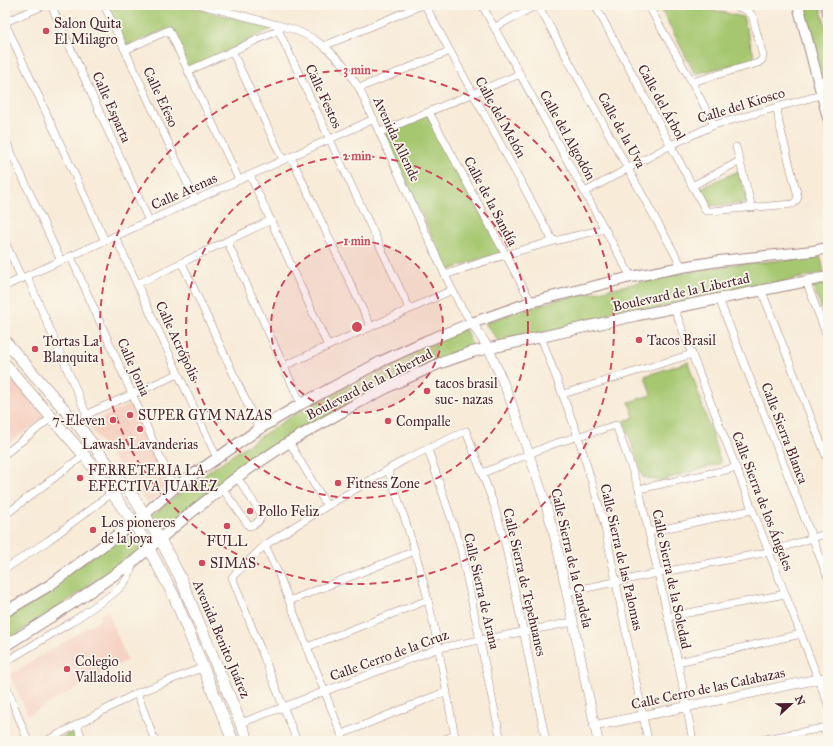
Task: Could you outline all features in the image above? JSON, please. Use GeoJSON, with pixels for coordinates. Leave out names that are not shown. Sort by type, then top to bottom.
{"type":"FeatureCollection","features":[{"type":"Feature","properties":{"kind":"main road"},"geometry":{"type":"LineString","coordinates":[[798,5],[825,94],[828,118]]}},
{"type":"Feature","properties":{"kind":"main road"},"geometry":{"type":"LineString","coordinates":[[826,5],[828,13]]}},
{"type":"Feature","properties":{"kind":"main road","name":"Boulevard de la Libertad"},"geometry":{"type":"LineString","coordinates":[[5,612],[50,585],[134,523],[174,488],[259,429],[301,404],[382,361],[426,341],[472,322],[531,302],[630,277],[742,258],[813,251],[828,248]]}},
{"type":"Feature","properties":{"kind":"main road","name":"Boulevard de la Libertad"},"geometry":{"type":"LineString","coordinates":[[5,646],[74,603],[133,562],[237,477],[289,442],[354,404],[394,384],[448,360],[472,352],[828,276]]}},
{"type":"Feature","properties":{"kind":"main road","name":"Avenida Benito Juárez"},"geometry":{"type":"LineString","coordinates":[[5,341],[78,425],[121,482],[160,539],[180,577],[248,741]]}},
{"type":"Feature","properties":{"kind":"main road","name":"Avenida Benito Juárez"},"geometry":{"type":"LineString","coordinates":[[5,364],[84,455],[134,523],[150,548],[174,596],[233,741]]}},
{"type":"Feature","properties":{"kind":"street"},"geometry":{"type":"LineString","coordinates":[[46,5],[5,23],[105,241]]}},
{"type":"Feature","properties":{"kind":"street","name":"Calle Esparta"},"geometry":{"type":"LineString","coordinates":[[51,5],[150,221]]}},
{"type":"Feature","properties":{"kind":"street","name":"Calle Efeso"},"geometry":{"type":"LineString","coordinates":[[104,5],[195,200]]}},
{"type":"Feature","properties":{"kind":"street","name":"Avenida Allende"},"geometry":{"type":"LineString","coordinates":[[202,5],[277,27],[293,29],[312,38],[324,46],[343,64],[359,88],[374,119],[444,275],[472,322]]}},
{"type":"Feature","properties":{"kind":"street"},"geometry":{"type":"LineString","coordinates":[[324,46],[422,5]]}},
{"type":"Feature","properties":{"kind":"street","name":"Calle del Melón"},"geometry":{"type":"LineString","coordinates":[[425,5],[553,241]]}},
{"type":"Feature","properties":{"kind":"street","name":"Calle del Algodón"},"geometry":{"type":"LineString","coordinates":[[482,5],[630,277]]}},
{"type":"Feature","properties":{"kind":"street"},"geometry":{"type":"LineString","coordinates":[[495,27],[538,5]]}},
{"type":"Feature","properties":{"kind":"street","name":"Calle de la Uva"},"geometry":{"type":"LineString","coordinates":[[538,5],[682,267]]}},
{"type":"Feature","properties":{"kind":"street","name":"Calle del Árbol"},"geometry":{"type":"LineString","coordinates":[[595,5],[706,211],[711,212],[752,208]]}},
{"type":"Feature","properties":{"kind":"street"},"geometry":{"type":"LineString","coordinates":[[648,5],[692,82],[714,125]]}},
{"type":"Feature","properties":{"kind":"street"},"geometry":{"type":"LineString","coordinates":[[692,82],[758,63],[762,60],[763,56],[752,15],[746,10],[730,5]]}},
{"type":"Feature","properties":{"kind":"street"},"geometry":{"type":"LineString","coordinates":[[188,70],[232,51],[277,27]]}},
{"type":"Feature","properties":{"kind":"street","name":"Calle Festos"},"geometry":{"type":"LineString","coordinates":[[277,27],[409,308]]}},
{"type":"Feature","properties":{"kind":"street"},"geometry":{"type":"LineString","coordinates":[[125,50],[169,30],[239,180]]}},
{"type":"Feature","properties":{"kind":"street"},"geometry":{"type":"LineString","coordinates":[[232,51],[283,160]]}},
{"type":"Feature","properties":{"kind":"street"},"geometry":{"type":"LineString","coordinates":[[359,88],[450,52]]}},
{"type":"Feature","properties":{"kind":"street"},"geometry":{"type":"LineString","coordinates":[[380,132],[520,74]]}},
{"type":"Feature","properties":{"kind":"street","name":"Calle del Kiosco"},"geometry":{"type":"LineString","coordinates":[[585,192],[671,145],[714,125],[825,94]]}},
{"type":"Feature","properties":{"kind":"street"},"geometry":{"type":"LineString","coordinates":[[736,147],[752,208],[793,204],[798,196],[779,123],[777,107]]}},
{"type":"Feature","properties":{"kind":"street","name":"Calle de la Sandía"},"geometry":{"type":"LineString","coordinates":[[429,112],[531,302]]}},
{"type":"Feature","properties":{"kind":"street","name":"Calle Atenas"},"geometry":{"type":"LineString","coordinates":[[5,286],[374,119]]}},
{"type":"Feature","properties":{"kind":"street"},"geometry":{"type":"LineString","coordinates":[[5,138],[61,261]]}},
{"type":"Feature","properties":{"kind":"street"},"geometry":{"type":"LineString","coordinates":[[290,157],[371,327]]}},
{"type":"Feature","properties":{"kind":"street"},"geometry":{"type":"LineString","coordinates":[[692,186],[740,161]]}},
{"type":"Feature","properties":{"kind":"street"},"geometry":{"type":"LineString","coordinates":[[250,175],[328,346]]}},
{"type":"Feature","properties":{"kind":"street"},"geometry":{"type":"LineString","coordinates":[[137,284],[271,220]]}},
{"type":"Feature","properties":{"kind":"street"},"geometry":{"type":"LineString","coordinates":[[444,275],[505,254],[605,229]]}},
{"type":"Feature","properties":{"kind":"street","name":"Calle Acrópolis"},"geometry":{"type":"LineString","coordinates":[[115,236],[217,458]]}},
{"type":"Feature","properties":{"kind":"street"},"geometry":{"type":"LineString","coordinates":[[227,241],[301,404]]}},
{"type":"Feature","properties":{"kind":"street"},"geometry":{"type":"LineString","coordinates":[[5,242],[25,278],[87,415]]}},
{"type":"Feature","properties":{"kind":"street","name":"Calle Jonia"},"geometry":{"type":"LineString","coordinates":[[71,257],[174,488]]}},
{"type":"Feature","properties":{"kind":"street"},"geometry":{"type":"LineString","coordinates":[[182,262],[259,429]]}},
{"type":"Feature","properties":{"kind":"street"},"geometry":{"type":"LineString","coordinates":[[806,281],[828,339]]}},
{"type":"Feature","properties":{"kind":"street"},"geometry":{"type":"LineString","coordinates":[[284,366],[371,327],[409,308],[452,290]]}},
{"type":"Feature","properties":{"kind":"street"},"geometry":{"type":"LineString","coordinates":[[761,290],[828,461]]}},
{"type":"Feature","properties":{"kind":"street","name":"Calle Sierra Blanca"},"geometry":{"type":"LineString","coordinates":[[719,299],[828,578]]}},
{"type":"Feature","properties":{"kind":"street","name":"Calle Sierra de los Ángeles"},"geometry":{"type":"LineString","coordinates":[[674,308],[828,704]]}},
{"type":"Feature","properties":{"kind":"street","name":"Calle Sierra de la Candela"},"geometry":{"type":"LineString","coordinates":[[472,322],[489,349],[510,399],[551,523],[568,592],[598,741]]}},
{"type":"Feature","properties":{"kind":"street","name":"Calle Sierra de las Palomas"},"geometry":{"type":"LineString","coordinates":[[541,337],[578,436],[604,523],[648,741]]}},
{"type":"Feature","properties":{"kind":"street"},"geometry":{"type":"LineString","coordinates":[[563,394],[692,354]]}},
{"type":"Feature","properties":{"kind":"street"},"geometry":{"type":"LineString","coordinates":[[78,425],[87,415],[178,374]]}},
{"type":"Feature","properties":{"kind":"street"},"geometry":{"type":"LineString","coordinates":[[5,454],[51,418]]}},
{"type":"Feature","properties":{"kind":"street","name":"Calle Sierra de la Soledad"},"geometry":{"type":"LineString","coordinates":[[578,436],[616,425],[639,489],[678,662],[693,741]]}},
{"type":"Feature","properties":{"kind":"street","name":"Calle Sierra de Tepehuanes"},"geometry":{"type":"LineString","coordinates":[[428,449],[466,432],[483,473],[506,543],[546,741]]}},
{"type":"Feature","properties":{"kind":"street"},"geometry":{"type":"LineString","coordinates":[[483,473],[529,453],[578,436]]}},
{"type":"Feature","properties":{"kind":"street"},"geometry":{"type":"LineString","coordinates":[[289,442],[327,506]]}},
{"type":"Feature","properties":{"kind":"street"},"geometry":{"type":"LineString","coordinates":[[297,741],[232,578],[265,546],[327,506],[388,470],[428,449]]}},
{"type":"Feature","properties":{"kind":"street","name":"Calle Sierra de Arana"},"geometry":{"type":"LineString","coordinates":[[428,449],[460,545],[501,741]]}},
{"type":"Feature","properties":{"kind":"street"},"geometry":{"type":"LineString","coordinates":[[5,515],[84,455]]}},
{"type":"Feature","properties":{"kind":"street"},"geometry":{"type":"LineString","coordinates":[[639,489],[736,468]]}},
{"type":"Feature","properties":{"kind":"street"},"geometry":{"type":"LineString","coordinates":[[388,470],[415,551],[439,648],[455,738],[440,741]]}},
{"type":"Feature","properties":{"kind":"street"},"geometry":{"type":"LineString","coordinates":[[222,488],[249,526],[254,525],[261,520],[262,515],[237,477]]}},
{"type":"Feature","properties":{"kind":"street"},"geometry":{"type":"LineString","coordinates":[[5,569],[48,540],[112,493]]}},
{"type":"Feature","properties":{"kind":"street"},"geometry":{"type":"LineString","coordinates":[[649,532],[752,510]]}},
{"type":"Feature","properties":{"kind":"street"},"geometry":{"type":"LineString","coordinates":[[568,592],[769,552],[828,533]]}},
{"type":"Feature","properties":{"kind":"street"},"geometry":{"type":"LineString","coordinates":[[265,546],[308,647],[343,737],[446,691]]}},
{"type":"Feature","properties":{"kind":"street"},"geometry":{"type":"LineString","coordinates":[[289,601],[415,551]]}},
{"type":"Feature","properties":{"kind":"street"},"geometry":{"type":"LineString","coordinates":[[5,662],[70,623],[121,588],[128,577],[133,562]]}},
{"type":"Feature","properties":{"kind":"street"},"geometry":{"type":"LineString","coordinates":[[667,616],[785,594]]}},
{"type":"Feature","properties":{"kind":"street"},"geometry":{"type":"LineString","coordinates":[[308,647],[428,600]]}},
{"type":"Feature","properties":{"kind":"street","name":"Calle Cerro de la Cruz"},"geometry":{"type":"LineString","coordinates":[[241,723],[439,648],[573,622]]}},
{"type":"Feature","properties":{"kind":"street"},"geometry":{"type":"LineString","coordinates":[[678,662],[801,634]]}},
{"type":"Feature","properties":{"kind":"street"},"geometry":{"type":"LineString","coordinates":[[46,741],[137,692],[204,667]]}},
{"type":"Feature","properties":{"kind":"street","name":"Calle Cerro de las Calabazas"},"geometry":{"type":"LineString","coordinates":[[594,726],[828,677]]}},
{"type":"Feature","properties":{"kind":"street"},"geometry":{"type":"LineString","coordinates":[[5,683],[28,741]]}},
{"type":"Feature","properties":{"kind":"street"},"geometry":{"type":"LineString","coordinates":[[137,692],[155,741]]}},
{"type":"Feature","properties":{"kind":"street"},"geometry":{"type":"LineString","coordinates":[[77,725],[83,741]]}},
{"type":"Feature","properties":{"kind":"street"},"geometry":{"type":"LineString","coordinates":[[755,741],[828,727]]}},
{"type":"Feature","properties":{"kind":"shaded area"},"geometry":{"type":"Polygon","coordinates":[[[5,371],[45,417],[5,446],[5,371]]]}},
{"type":"Feature","properties":{"kind":"shaded area"},"geometry":{"type":"Polygon","coordinates":[[[134,402],[169,484],[148,504],[88,425],[134,402]]]}},
{"type":"Feature","properties":{"kind":"shaded area","name":"Colegio Valladolid"},"geometry":{"type":"Polygon","coordinates":[[[108,611],[127,660],[28,715],[10,675],[101,619],[100,615],[108,611]]]}},
{"type":"Feature","properties":{"kind":"green space"},"geometry":{"type":"Polygon","coordinates":[[[106,5],[184,5],[273,28],[187,72],[166,29],[125,47],[106,5]]]}},
{"type":"Feature","properties":{"kind":"green space"},"geometry":{"type":"Polygon","coordinates":[[[659,5],[691,5],[743,17],[755,59],[695,74],[659,5]]]}},
{"type":"Feature","properties":{"kind":"green space"},"geometry":{"type":"Polygon","coordinates":[[[805,5],[820,5],[828,36],[828,85],[823,80],[805,5]]]}},
{"type":"Feature","properties":{"kind":"green space"},"geometry":{"type":"Polygon","coordinates":[[[427,114],[502,253],[476,260],[448,271],[384,134],[427,114]]]}},
{"type":"Feature","properties":{"kind":"green space"},"geometry":{"type":"Polygon","coordinates":[[[738,171],[748,203],[709,206],[699,189],[738,171]]]}},
{"type":"Feature","properties":{"kind":"green space"},"geometry":{"type":"Polygon","coordinates":[[[821,257],[824,273],[499,342],[485,323],[553,301],[678,274],[736,264],[821,257]]]}},
{"type":"Feature","properties":{"kind":"green space"},"geometry":{"type":"Polygon","coordinates":[[[826,281],[828,282],[828,324],[812,285],[826,281]]]}},
{"type":"Feature","properties":{"kind":"green space"},"geometry":{"type":"Polygon","coordinates":[[[465,329],[472,345],[417,368],[308,426],[246,465],[196,502],[161,531],[151,515],[216,466],[290,417],[409,351],[465,329]]]}},
{"type":"Feature","properties":{"kind":"green space"},"geometry":{"type":"Polygon","coordinates":[[[688,362],[721,463],[660,481],[643,477],[624,421],[634,418],[629,402],[651,395],[645,376],[688,362]]]}},
{"type":"Feature","properties":{"kind":"green space"},"geometry":{"type":"Polygon","coordinates":[[[131,530],[142,547],[84,590],[5,642],[5,617],[131,530]]]}},
{"type":"Feature","properties":{"kind":"green space"},"geometry":{"type":"Polygon","coordinates":[[[75,730],[80,741],[56,741],[75,730]]]}},
{"type":"Feature","properties":{"kind":"place","name":"Salon Quita El Milagro"},"geometry":{"type":"Point","coordinates":[46,31]}},
{"type":"Feature","properties":{"kind":"place","name":"Tacos Brasil"},"geometry":{"type":"Point","coordinates":[639,340]}},
{"type":"Feature","properties":{"kind":"place","name":"Tortas La Blanquita"},"geometry":{"type":"Point","coordinates":[35,349]}},
{"type":"Feature","properties":{"kind":"place","name":"tacos brasil suc- nazas"},"geometry":{"type":"Point","coordinates":[427,391]}},
{"type":"Feature","properties":{"kind":"place","name":"SUPER GYM NAZAS"},"geometry":{"type":"Point","coordinates":[130,415]}},
{"type":"Feature","properties":{"kind":"place","name":"7-Eleven"},"geometry":{"type":"Point","coordinates":[113,420]}},
{"type":"Feature","properties":{"kind":"place","name":"Compalle"},"geometry":{"type":"Point","coordinates":[388,421]}},
{"type":"Feature","properties":{"kind":"place","name":"Lawash Lavanderias"},"geometry":{"type":"Point","coordinates":[140,429]}},
{"type":"Feature","properties":{"kind":"place","name":"FERRETERIA LA EFECTIVA JUAREZ"},"geometry":{"type":"Point","coordinates":[80,478]}},
{"type":"Feature","properties":{"kind":"place","name":"Fitness Zone"},"geometry":{"type":"Point","coordinates":[338,483]}},
{"type":"Feature","properties":{"kind":"place","name":"Pollo Feliz"},"geometry":{"type":"Point","coordinates":[250,511]}},
{"type":"Feature","properties":{"kind":"place","name":"FULL"},"geometry":{"type":"Point","coordinates":[227,526]}},
{"type":"Feature","properties":{"kind":"place","name":"Los pioneros de la joya"},"geometry":{"type":"Point","coordinates":[93,530]}},
{"type":"Feature","properties":{"kind":"place","name":"SIMAS"},"geometry":{"type":"Point","coordinates":[202,563]}},
{"type":"Feature","properties":{"kind":"place","name":"Colegio Valladolid"},"geometry":{"type":"Point","coordinates":[67,669]}}]}
